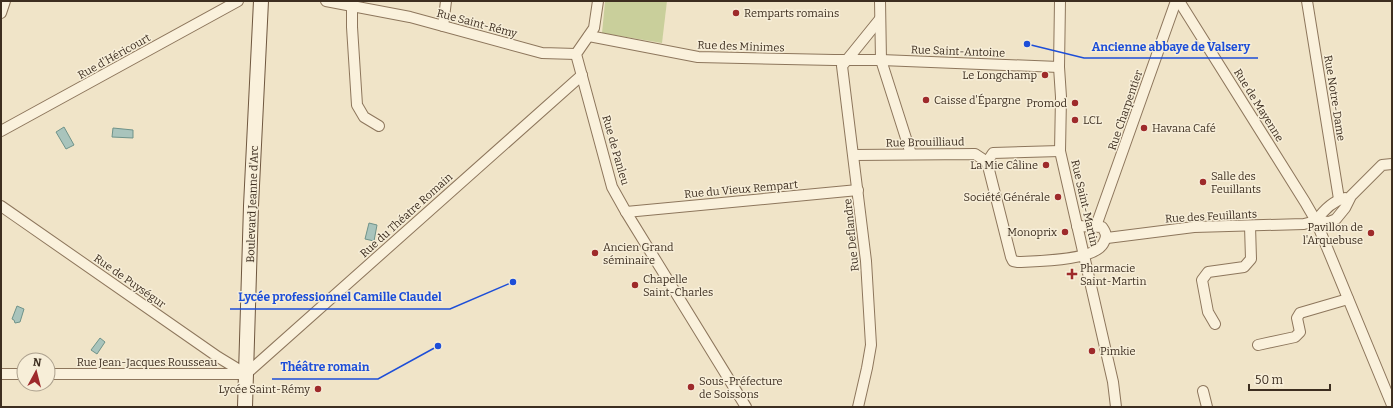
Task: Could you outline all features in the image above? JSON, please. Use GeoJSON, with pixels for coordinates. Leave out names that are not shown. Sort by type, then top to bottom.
{"type":"FeatureCollection","features":[{"type":"Feature","properties":{"kind":"street"},"geometry":{"type":"LineString","coordinates":[[1,13],[5,1]]}},
{"type":"Feature","properties":{"kind":"street","name":"Rue d'Héricourt"},"geometry":{"type":"LineString","coordinates":[[1,131],[238,1]]}},
{"type":"Feature","properties":{"kind":"street","name":"Boulevard Jeanne d'Arc"},"geometry":{"type":"LineString","coordinates":[[245,407],[251,206],[261,1]]}},
{"type":"Feature","properties":{"kind":"street","name":"Rue Saint-Rémy"},"geometry":{"type":"LineString","coordinates":[[326,1],[410,17],[542,53],[576,54]]}},
{"type":"Feature","properties":{"kind":"street"},"geometry":{"type":"LineString","coordinates":[[442,26],[446,1]]}},
{"type":"Feature","properties":{"kind":"street"},"geometry":{"type":"LineString","coordinates":[[576,54],[594,28],[598,1]]}},
{"type":"Feature","properties":{"kind":"street"},"geometry":{"type":"LineString","coordinates":[[880,1],[881,60],[912,154]]}},
{"type":"Feature","properties":{"kind":"street","name":"Rue Saint-Martin"},"geometry":{"type":"LineString","coordinates":[[1060,1],[1060,151],[1113,382],[1116,407]]}},
{"type":"Feature","properties":{"kind":"street","name":"Rue Charpentier"},"geometry":{"type":"LineString","coordinates":[[1096,226],[1176,1]]}},
{"type":"Feature","properties":{"kind":"street","name":"Rue de Mayenne"},"geometry":{"type":"LineString","coordinates":[[1180,1],[1316,222],[1392,405]]}},
{"type":"Feature","properties":{"kind":"street","name":"Rue Notre-Dame"},"geometry":{"type":"LineString","coordinates":[[1307,1],[1339,199]]}},
{"type":"Feature","properties":{"kind":"street"},"geometry":{"type":"LineString","coordinates":[[352,6],[356,104],[364,117],[379,126]]}},
{"type":"Feature","properties":{"kind":"street"},"geometry":{"type":"LineString","coordinates":[[846,60],[880,19]]}},
{"type":"Feature","properties":{"kind":"street","name":"Rue des Minimes"},"geometry":{"type":"LineString","coordinates":[[588,36],[698,57],[881,60]]}},
{"type":"Feature","properties":{"kind":"street","name":"Rue de Panleu"},"geometry":{"type":"LineString","coordinates":[[576,54],[612,187],[746,407]]}},
{"type":"Feature","properties":{"kind":"street","name":"Rue Deflandre"},"geometry":{"type":"LineString","coordinates":[[846,60],[842,66],[866,261],[871,345],[868,368],[858,407]]}},
{"type":"Feature","properties":{"kind":"street","name":"Rue Saint-Antoine"},"geometry":{"type":"LineString","coordinates":[[881,60],[1059,67]]}},
{"type":"Feature","properties":{"kind":"street","name":"Rue du Théatre Romain"},"geometry":{"type":"LineString","coordinates":[[246,374],[582,74]]}},
{"type":"Feature","properties":{"kind":"street"},"geometry":{"type":"LineString","coordinates":[[1060,151],[994,153],[987,162],[1013,261],[1018,262],[1073,258],[1094,252],[1101,248],[1107,238],[1106,232],[1102,227],[1077,226]]}},
{"type":"Feature","properties":{"kind":"street","name":"Rue Brouilliaud"},"geometry":{"type":"LineString","coordinates":[[854,155],[975,154],[987,162]]}},
{"type":"Feature","properties":{"kind":"street","name":"Rue des Feuillants"},"geometry":{"type":"LineString","coordinates":[[1107,238],[1188,228],[1329,222],[1336,219],[1345,208],[1351,196],[1382,165],[1392,164]]}},
{"type":"Feature","properties":{"kind":"street","name":"Rue du Vieux Rempart"},"geometry":{"type":"LineString","coordinates":[[626,212],[858,190]]}},
{"type":"Feature","properties":{"kind":"street"},"geometry":{"type":"LineString","coordinates":[[1316,222],[1323,211],[1339,199],[1351,196]]}},
{"type":"Feature","properties":{"kind":"street","name":"Rue de Puységur"},"geometry":{"type":"LineString","coordinates":[[1,206],[218,358],[246,374]]}},
{"type":"Feature","properties":{"kind":"street"},"geometry":{"type":"LineString","coordinates":[[1215,324],[1208,312],[1202,280],[1208,272],[1244,267],[1248,264],[1251,260],[1250,226]]}},
{"type":"Feature","properties":{"kind":"street"},"geometry":{"type":"LineString","coordinates":[[1258,345],[1295,337],[1300,332],[1297,318],[1300,313],[1348,299]]}},
{"type":"Feature","properties":{"kind":"street"},"geometry":{"type":"LineString","coordinates":[[214,375],[218,365],[218,358]]}},
{"type":"Feature","properties":{"kind":"street"},"geometry":{"type":"LineString","coordinates":[[1,374],[16,374]]}},
{"type":"Feature","properties":{"kind":"street","name":"Rue Jean-Jacques Rousseau"},"geometry":{"type":"LineString","coordinates":[[56,374],[246,374]]}},
{"type":"Feature","properties":{"kind":"street"},"geometry":{"type":"LineString","coordinates":[[1203,390],[1207,407]]}},
{"type":"Feature","properties":{"kind":"green space"},"geometry":{"type":"Polygon","coordinates":[[[667,1],[662,43],[602,33],[605,2],[667,1]]]}},
{"type":"Feature","properties":{"kind":"water"},"geometry":{"type":"Polygon","coordinates":[[[64,127],[74,145],[66,149],[56,132],[64,127]]]}},
{"type":"Feature","properties":{"kind":"water"},"geometry":{"type":"Polygon","coordinates":[[[113,128],[133,130],[133,138],[112,137],[113,128]]]}},
{"type":"Feature","properties":{"kind":"water"},"geometry":{"type":"Polygon","coordinates":[[[369,223],[377,225],[374,241],[365,239],[369,223]]]}},
{"type":"Feature","properties":{"kind":"water"},"geometry":{"type":"Polygon","coordinates":[[[17,306],[24,309],[20,322],[15,323],[12,319],[17,306]]]}},
{"type":"Feature","properties":{"kind":"water"},"geometry":{"type":"Polygon","coordinates":[[[100,338],[105,342],[97,354],[91,350],[100,338]]]}},
{"type":"Feature","properties":{"kind":"place","name":"Remparts romains"},"geometry":{"type":"Point","coordinates":[736,13]}},
{"type":"Feature","properties":{"kind":"place","name":"Ancienne abbaye de Valsery"},"geometry":{"type":"Point","coordinates":[1027,44]}},
{"type":"Feature","properties":{"kind":"place","name":"Le Longchamp"},"geometry":{"type":"Point","coordinates":[1045,75]}},
{"type":"Feature","properties":{"kind":"place","name":"Caisse d'Épargne"},"geometry":{"type":"Point","coordinates":[926,100]}},
{"type":"Feature","properties":{"kind":"place","name":"Promod"},"geometry":{"type":"Point","coordinates":[1075,103]}},
{"type":"Feature","properties":{"kind":"place","name":"LCL"},"geometry":{"type":"Point","coordinates":[1075,120]}},
{"type":"Feature","properties":{"kind":"place","name":"Havana Café"},"geometry":{"type":"Point","coordinates":[1144,128]}},
{"type":"Feature","properties":{"kind":"place","name":"La Mie Câline"},"geometry":{"type":"Point","coordinates":[1046,165]}},
{"type":"Feature","properties":{"kind":"place","name":"Salle des Feuillants"},"geometry":{"type":"Point","coordinates":[1203,182]}},
{"type":"Feature","properties":{"kind":"place","name":"Société Générale"},"geometry":{"type":"Point","coordinates":[1058,197]}},
{"type":"Feature","properties":{"kind":"place","name":"Monoprix"},"geometry":{"type":"Point","coordinates":[1065,232]}},
{"type":"Feature","properties":{"kind":"place","name":"Pavillon de l'Arquebuse"},"geometry":{"type":"Point","coordinates":[1371,233]}},
{"type":"Feature","properties":{"kind":"place","name":"Ancien Grand séminaire"},"geometry":{"type":"Point","coordinates":[595,253]}},
{"type":"Feature","properties":{"kind":"place","name":"Pharmacie Saint-Martin"},"geometry":{"type":"Point","coordinates":[1072,274]}},
{"type":"Feature","properties":{"kind":"place","name":"Lycée professionnel Camille Claudel"},"geometry":{"type":"Point","coordinates":[513,282]}},
{"type":"Feature","properties":{"kind":"place","name":"Chapelle Saint-Charles"},"geometry":{"type":"Point","coordinates":[635,285]}},
{"type":"Feature","properties":{"kind":"place","name":"Théâtre romain"},"geometry":{"type":"Point","coordinates":[438,346]}},
{"type":"Feature","properties":{"kind":"place","name":"Pimkie"},"geometry":{"type":"Point","coordinates":[1092,351]}},
{"type":"Feature","properties":{"kind":"place","name":"Sous-Préfecture de Soissons"},"geometry":{"type":"Point","coordinates":[691,387]}},
{"type":"Feature","properties":{"kind":"place","name":"Lycée Saint-Rémy"},"geometry":{"type":"Point","coordinates":[318,389]}}]}
